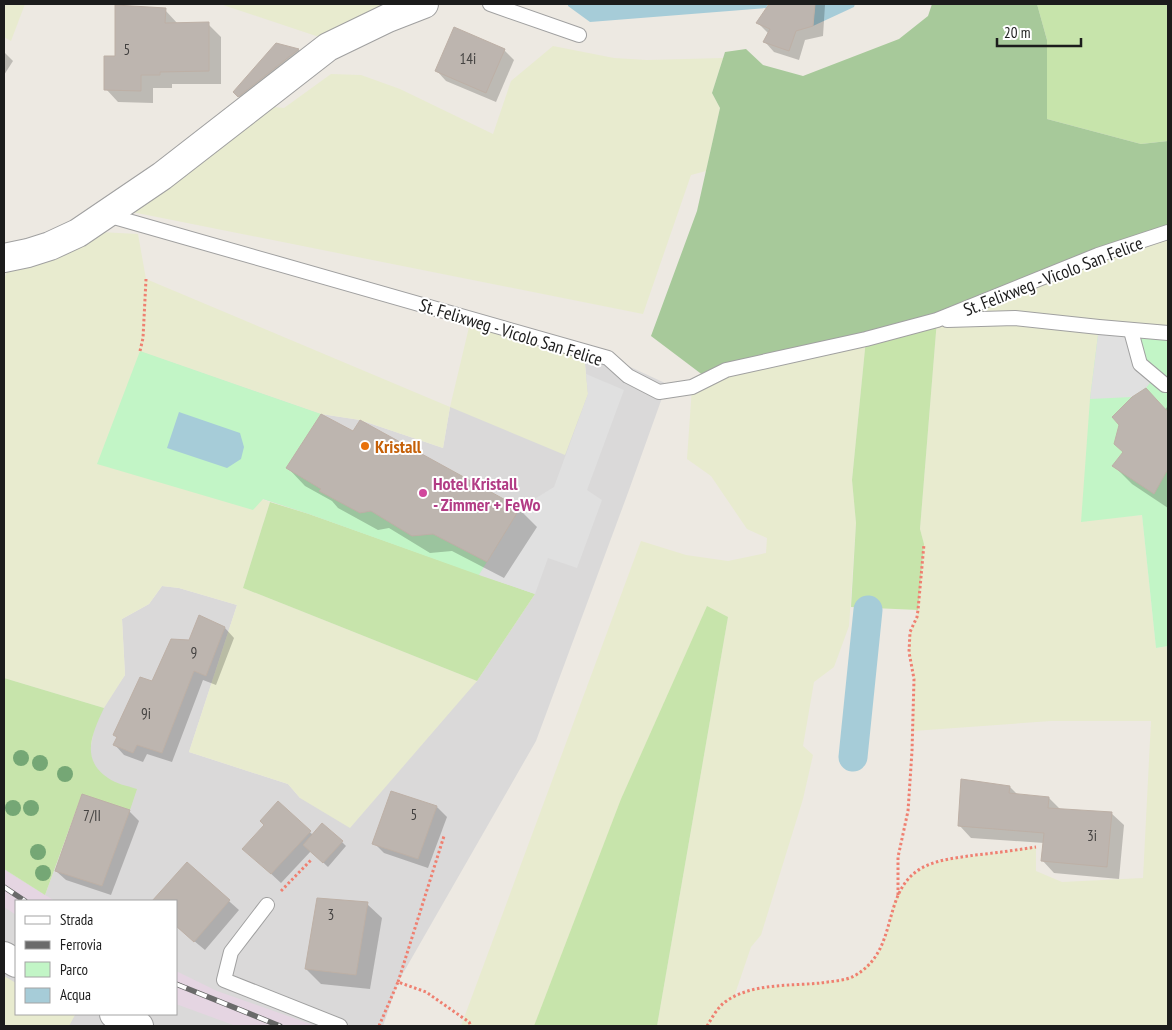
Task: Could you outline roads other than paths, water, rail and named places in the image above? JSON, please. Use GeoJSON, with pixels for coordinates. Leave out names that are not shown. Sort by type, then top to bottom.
{"type":"FeatureCollection","features":[{"type":"Feature","properties":{"kind":"street"},"geometry":{"type":"LineString","coordinates":[[4,258],[50,246],[78,233],[162,176],[328,47],[388,18],[424,4]]}},
{"type":"Feature","properties":{"kind":"street"},"geometry":{"type":"LineString","coordinates":[[4,956],[15,962]]}},
{"type":"Feature","properties":{"kind":"street"},"geometry":{"type":"LineString","coordinates":[[116,1015],[139,1026]]}},
{"type":"Feature","properties":{"kind":"lane"},"geometry":{"type":"LineString","coordinates":[[490,4],[579,36]]}},
{"type":"Feature","properties":{"kind":"lane","name":"St. Felixweg - Vicolo San Felice"},"geometry":{"type":"LineString","coordinates":[[107,215],[608,358],[628,376],[659,392],[692,387],[726,370],[866,339],[937,320],[1098,254],[1168,232]]}},
{"type":"Feature","properties":{"kind":"lane","name":"St. Felixweg - Vicolo San Felice"},"geometry":{"type":"LineString","coordinates":[[937,320],[1015,318],[1168,333]]}},
{"type":"Feature","properties":{"kind":"lane"},"geometry":{"type":"LineString","coordinates":[[1131,330],[1140,364],[1165,385],[1168,385]]}},
{"type":"Feature","properties":{"kind":"lane"},"geometry":{"type":"LineString","coordinates":[[266,905],[231,952],[224,980],[340,1026]]}},
{"type":"Feature","properties":{"kind":"water"},"geometry":{"type":"Polygon","coordinates":[[[568,4],[768,4],[766,8],[590,22],[568,6],[568,4]]]}},
{"type":"Feature","properties":{"kind":"water"},"geometry":{"type":"Polygon","coordinates":[[[815,4],[855,4],[854,7],[813,26],[815,4]]]}},
{"type":"Feature","properties":{"kind":"water"},"geometry":{"type":"Polygon","coordinates":[[[179,412],[240,433],[244,447],[241,459],[227,468],[167,448],[179,412]]]}},
{"type":"Feature","properties":{"kind":"waterway"},"geometry":{"type":"LineString","coordinates":[[853,757],[868,610]]}},
{"type":"Feature","properties":{"kind":"railway"},"geometry":{"type":"LineString","coordinates":[[4,887],[24,900]]}},
{"type":"Feature","properties":{"kind":"railway"},"geometry":{"type":"LineString","coordinates":[[178,985],[280,1026]]}},
{"type":"Feature","properties":{"kind":"place","name":"Kristall"},"geometry":{"type":"Point","coordinates":[365,446]}},
{"type":"Feature","properties":{"kind":"place","name":"Hotel Kristall - Zimmer + FeWo"},"geometry":{"type":"Point","coordinates":[423,493]}}]}
